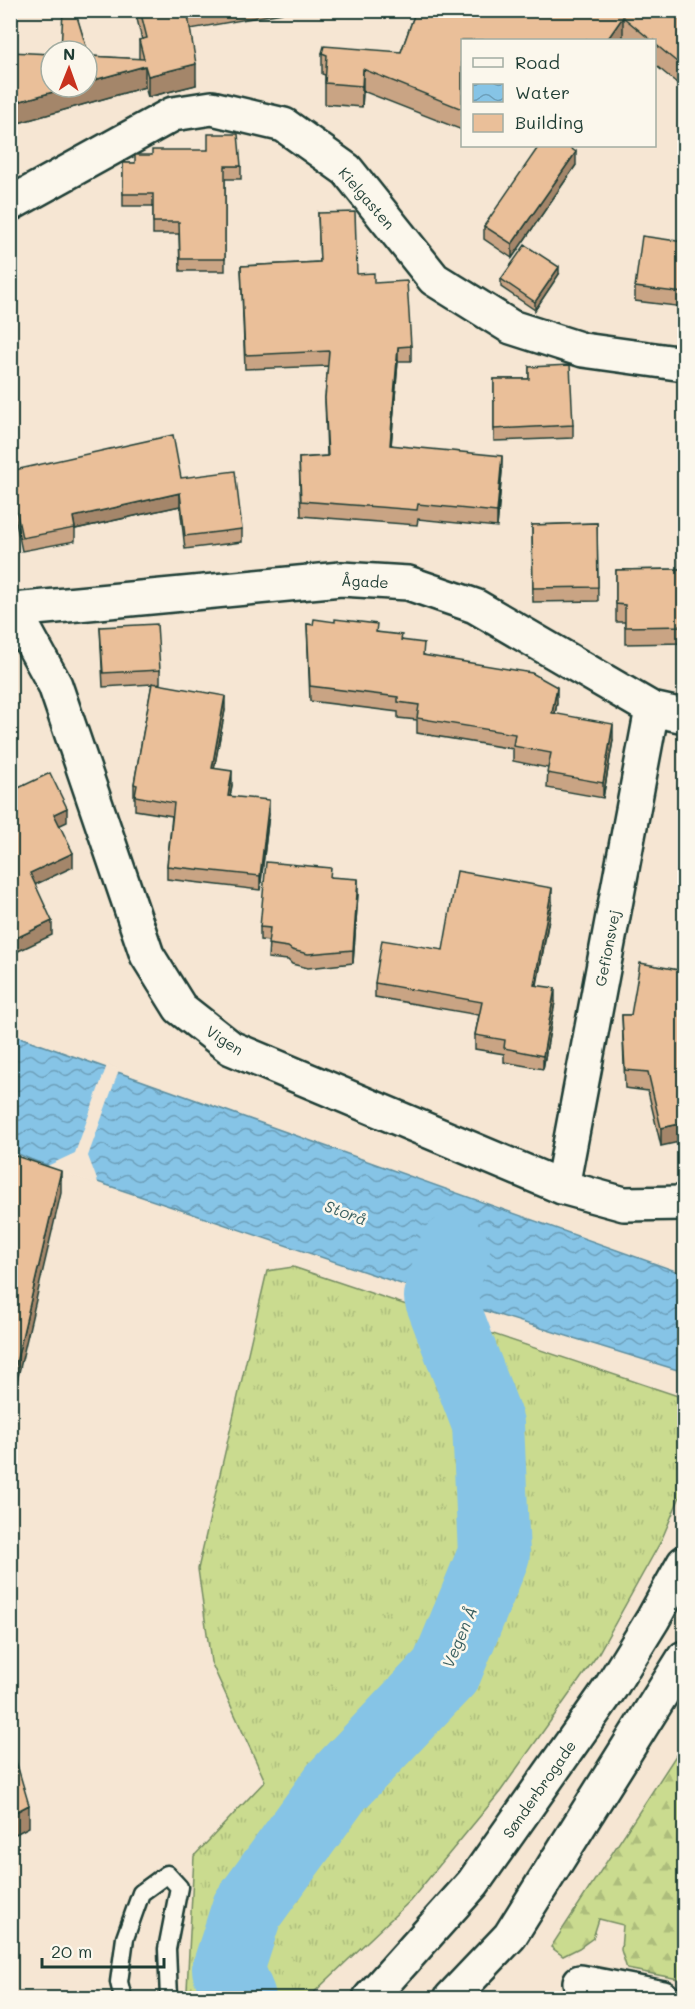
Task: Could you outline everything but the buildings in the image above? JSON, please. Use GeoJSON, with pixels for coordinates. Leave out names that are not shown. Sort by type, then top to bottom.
{"type":"FeatureCollection","features":[{"type":"Feature","properties":{"kind":"street","name":"Kielgasten"},"geometry":{"type":"LineString","coordinates":[[10,204],[173,114],[212,108],[284,125],[347,170],[434,279],[511,327],[584,350],[684,364]]}},
{"type":"Feature","properties":{"kind":"street","name":"Ågade"},"geometry":{"type":"LineString","coordinates":[[12,609],[341,579],[408,583],[475,606],[652,709],[684,716]]}},
{"type":"Feature","properties":{"kind":"street","name":"Vigen"},"geometry":{"type":"LineString","coordinates":[[12,609],[55,686],[147,955],[180,1008],[231,1048],[562,1187],[624,1204],[684,1203]]}},
{"type":"Feature","properties":{"kind":"street","name":"Gefionsvej"},"geometry":{"type":"LineString","coordinates":[[562,1187],[652,709]]}},
{"type":"Feature","properties":{"kind":"street","name":"Sønderbrogade"},"geometry":{"type":"LineString","coordinates":[[370,1998],[473,1883],[611,1687],[684,1563]]}},
{"type":"Feature","properties":{"kind":"street"},"geometry":{"type":"LineString","coordinates":[[451,1998],[510,1936],[684,1658]]}},
{"type":"Feature","properties":{"kind":"street"},"geometry":{"type":"LineString","coordinates":[[580,1982],[663,1998]]}},
{"type":"Feature","properties":{"kind":"lane"},"geometry":{"type":"LineString","coordinates":[[123,1998],[119,1982],[125,1938],[141,1893],[166,1874],[179,1887],[167,1949],[169,1998]]}},
{"type":"Feature","properties":{"kind":"green space"},"geometry":{"type":"Polygon","coordinates":[[[293,1267],[684,1398],[684,1487],[661,1541],[598,1654],[500,1792],[410,1901],[308,1998],[191,1998],[187,1990],[194,1856],[265,1781],[211,1662],[198,1569],[267,1271],[293,1267]]]}},
{"type":"Feature","properties":{"kind":"green space"},"geometry":{"type":"Polygon","coordinates":[[[684,1743],[684,1980],[627,1969],[621,1950],[623,1925],[599,1919],[593,1938],[563,1956],[551,1947],[684,1743]]]}},
{"type":"Feature","properties":{"kind":"water","name":"Storå"},"geometry":{"type":"Polygon","coordinates":[[[11,1034],[684,1274],[684,1372],[440,1297],[11,1151],[11,1034]]]}},
{"type":"Feature","properties":{"kind":"pier"},"geometry":{"type":"Polygon","coordinates":[[[107,1065],[119,1070],[88,1156],[99,1185],[45,1167],[75,1153],[107,1065]]]}},
{"type":"Feature","properties":{"kind":"waterway","name":"Vegen Å"},"geometry":{"type":"LineString","coordinates":[[240,1998],[228,1969],[247,1910],[337,1786],[446,1671],[494,1554],[488,1424],[440,1297],[454,1250]]}}]}
